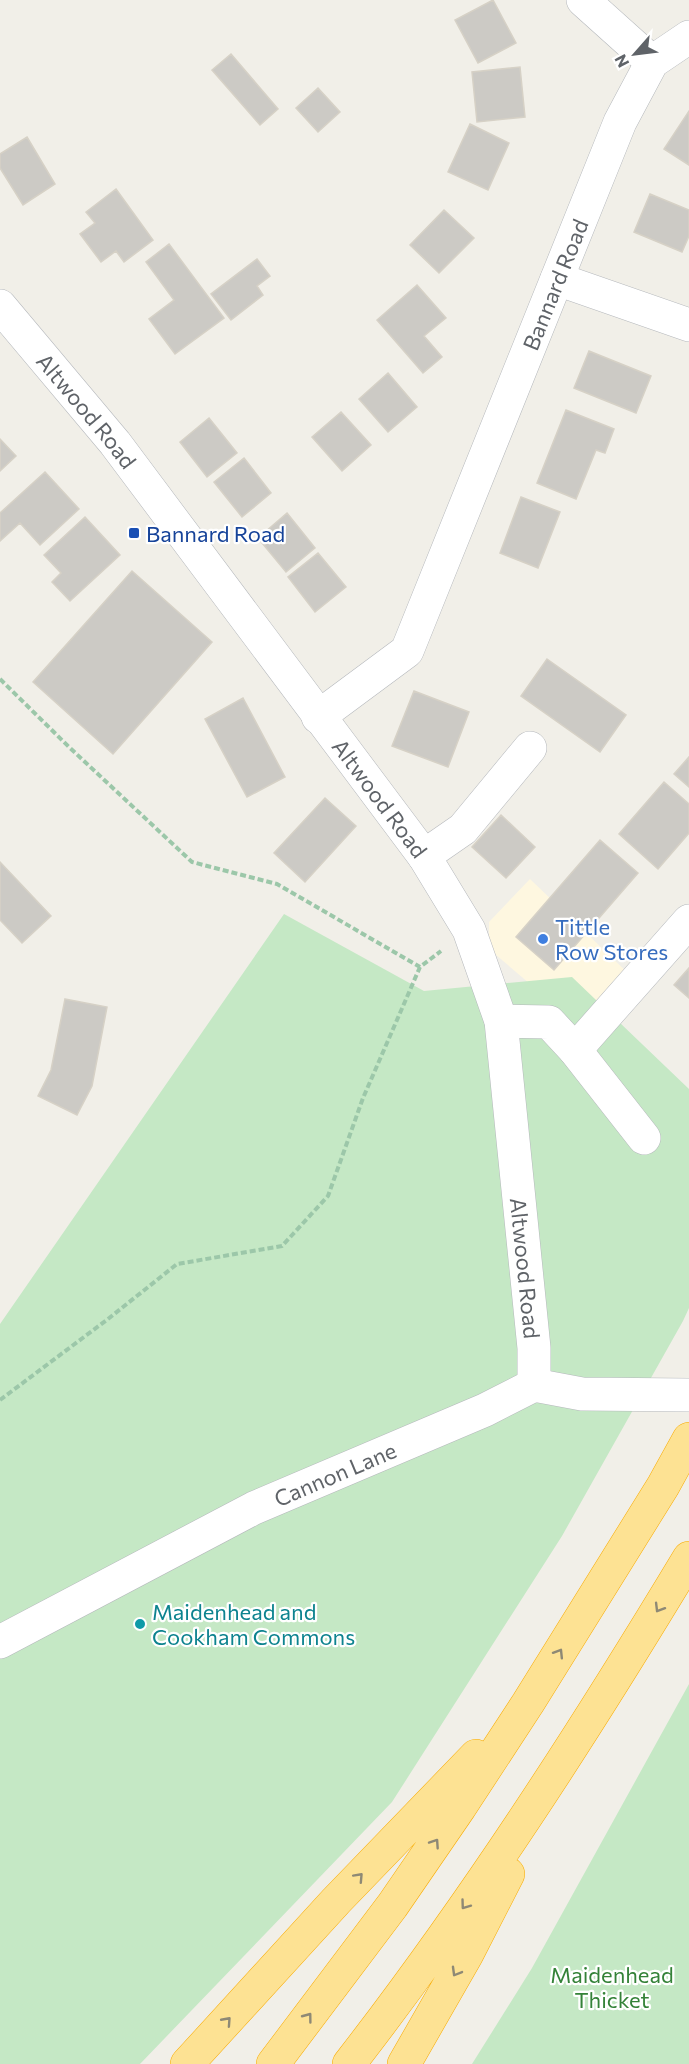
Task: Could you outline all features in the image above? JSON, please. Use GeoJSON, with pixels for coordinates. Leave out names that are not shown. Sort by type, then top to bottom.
{"type":"FeatureCollection","features":[{"type":"Feature","properties":{"kind":"highway"},"geometry":{"type":"LineString","coordinates":[[273,2064],[392,1906],[528,1703],[663,1486],[689,1439]]}},
{"type":"Feature","properties":{"kind":"highway"},"geometry":{"type":"LineString","coordinates":[[349,2064],[481,1883],[570,1753],[689,1558]]}},
{"type":"Feature","properties":{"kind":"highway"},"geometry":{"type":"LineString","coordinates":[[187,2064],[398,1835],[528,1703]]}},
{"type":"Feature","properties":{"kind":"highway"},"geometry":{"type":"LineString","coordinates":[[404,2064],[467,1954],[570,1753]]}},
{"type":"Feature","properties":{"kind":"street"},"geometry":{"type":"LineString","coordinates":[[583,0],[652,62]]}},
{"type":"Feature","properties":{"kind":"street","name":"Bannard Road"},"geometry":{"type":"LineString","coordinates":[[318,717],[407,651],[620,122],[652,62],[689,37]]}},
{"type":"Feature","properties":{"kind":"street"},"geometry":{"type":"LineString","coordinates":[[557,279],[689,325]]}},
{"type":"Feature","properties":{"kind":"street","name":"Altwood Road"},"geometry":{"type":"LineString","coordinates":[[0,306],[115,443],[424,856],[470,930],[501,1021],[534,1348],[534,1385]]}},
{"type":"Feature","properties":{"kind":"street"},"geometry":{"type":"LineString","coordinates":[[424,856],[463,829],[530,748]]}},
{"type":"Feature","properties":{"kind":"street"},"geometry":{"type":"LineString","coordinates":[[574,1050],[689,921]]}},
{"type":"Feature","properties":{"kind":"street"},"geometry":{"type":"LineString","coordinates":[[501,1021],[549,1022],[644,1138]]}},
{"type":"Feature","properties":{"kind":"street"},"geometry":{"type":"LineString","coordinates":[[534,1385],[582,1395],[689,1395]]}},
{"type":"Feature","properties":{"kind":"street","name":"Cannon Lane"},"geometry":{"type":"LineString","coordinates":[[0,1642],[254,1508],[485,1410],[534,1385]]}},
{"type":"Feature","properties":{"kind":"path"},"geometry":{"type":"LineString","coordinates":[[0,679],[192,862],[277,884],[420,967],[363,1098],[328,1196],[282,1245],[177,1264],[0,1400]]}},
{"type":"Feature","properties":{"kind":"shaded area"},"geometry":{"type":"Polygon","coordinates":[[[530,879],[632,977],[583,1029],[489,949],[489,922],[530,879]]]}},
{"type":"Feature","properties":{"kind":"green space"},"geometry":{"type":"Polygon","coordinates":[[[284,914],[424,991],[572,977],[689,1089],[689,1308],[562,1536],[392,1802],[140,2064],[0,2064],[0,1324],[284,914]]]}},
{"type":"Feature","properties":{"kind":"green space","name":"Maidenhead Thicket"},"geometry":{"type":"Polygon","coordinates":[[[689,1684],[689,2064],[472,2064],[532,1968],[689,1684]]]}},
{"type":"Feature","properties":{"kind":"building"},"geometry":{"type":"Polygon","coordinates":[[[493,0],[516,43],[478,63],[455,20],[493,0]]]}},
{"type":"Feature","properties":{"kind":"building"},"geometry":{"type":"Polygon","coordinates":[[[231,54],[278,109],[260,125],[212,70],[231,54]]]}},
{"type":"Feature","properties":{"kind":"building"},"geometry":{"type":"Polygon","coordinates":[[[520,67],[525,117],[477,122],[472,72],[520,67]]]}},
{"type":"Feature","properties":{"kind":"building"},"geometry":{"type":"Polygon","coordinates":[[[318,88],[340,112],[318,132],[296,108],[318,88]]]}},
{"type":"Feature","properties":{"kind":"building"},"geometry":{"type":"Polygon","coordinates":[[[689,111],[689,165],[664,149],[689,111]]]}},
{"type":"Feature","properties":{"kind":"building"},"geometry":{"type":"Polygon","coordinates":[[[470,124],[509,143],[488,190],[448,172],[470,124]]]}},
{"type":"Feature","properties":{"kind":"building"},"geometry":{"type":"Polygon","coordinates":[[[27,137],[55,184],[23,205],[0,168],[0,154],[27,137]]]}},
{"type":"Feature","properties":{"kind":"building"},"geometry":{"type":"Polygon","coordinates":[[[116,189],[153,240],[124,262],[116,251],[101,262],[80,234],[95,223],[86,212],[116,189]]]}},
{"type":"Feature","properties":{"kind":"building"},"geometry":{"type":"Polygon","coordinates":[[[650,194],[689,210],[689,236],[682,252],[634,232],[650,194]]]}},
{"type":"Feature","properties":{"kind":"building"},"geometry":{"type":"Polygon","coordinates":[[[444,210],[474,238],[439,273],[410,245],[444,210]]]}},
{"type":"Feature","properties":{"kind":"building"},"geometry":{"type":"Polygon","coordinates":[[[169,244],[224,318],[175,354],[149,319],[174,300],[146,262],[169,244]]]}},
{"type":"Feature","properties":{"kind":"building"},"geometry":{"type":"Polygon","coordinates":[[[257,259],[270,276],[257,286],[263,295],[231,320],[211,294],[257,259]]]}},
{"type":"Feature","properties":{"kind":"building"},"geometry":{"type":"Polygon","coordinates":[[[417,285],[446,318],[424,336],[442,357],[423,373],[377,320],[417,285]]]}},
{"type":"Feature","properties":{"kind":"building"},"geometry":{"type":"Polygon","coordinates":[[[589,351],[651,376],[636,413],[574,388],[589,351]]]}},
{"type":"Feature","properties":{"kind":"building"},"geometry":{"type":"Polygon","coordinates":[[[388,373],[417,407],[388,432],[359,399],[388,373]]]}},
{"type":"Feature","properties":{"kind":"building"},"geometry":{"type":"Polygon","coordinates":[[[566,410],[614,429],[605,453],[596,450],[576,499],[537,483],[566,410]]]}},
{"type":"Feature","properties":{"kind":"building"},"geometry":{"type":"Polygon","coordinates":[[[341,412],[371,445],[342,471],[312,437],[341,412]]]}},
{"type":"Feature","properties":{"kind":"building"},"geometry":{"type":"Polygon","coordinates":[[[209,418],[237,453],[207,477],[180,442],[209,418]]]}},
{"type":"Feature","properties":{"kind":"building"},"geometry":{"type":"Polygon","coordinates":[[[0,439],[16,456],[0,471],[0,439]]]}},
{"type":"Feature","properties":{"kind":"building"},"geometry":{"type":"Polygon","coordinates":[[[244,458],[271,493],[242,517],[214,482],[244,458]]]}},
{"type":"Feature","properties":{"kind":"building"},"geometry":{"type":"Polygon","coordinates":[[[45,472],[79,509],[40,545],[20,523],[0,541],[0,513],[45,472]]]}},
{"type":"Feature","properties":{"kind":"building"},"geometry":{"type":"Polygon","coordinates":[[[521,497],[560,512],[538,568],[500,553],[521,497]]]}},
{"type":"Feature","properties":{"kind":"building"},"geometry":{"type":"Polygon","coordinates":[[[287,513],[315,548],[286,572],[258,538],[287,513]]]}},
{"type":"Feature","properties":{"kind":"building"},"geometry":{"type":"Polygon","coordinates":[[[85,517],[120,555],[70,601],[52,582],[61,573],[44,555],[85,517]]]}},
{"type":"Feature","properties":{"kind":"building"},"geometry":{"type":"Polygon","coordinates":[[[318,553],[346,587],[315,612],[288,577],[318,553]]]}},
{"type":"Feature","properties":{"kind":"building"},"geometry":{"type":"Polygon","coordinates":[[[132,571],[212,642],[113,754],[33,682],[132,571]]]}},
{"type":"Feature","properties":{"kind":"building"},"geometry":{"type":"Polygon","coordinates":[[[547,659],[626,715],[600,752],[521,696],[547,659]]]}},
{"type":"Feature","properties":{"kind":"building"},"geometry":{"type":"Polygon","coordinates":[[[414,691],[469,712],[448,767],[392,746],[414,691]]]}},
{"type":"Feature","properties":{"kind":"building"},"geometry":{"type":"Polygon","coordinates":[[[243,698],[285,777],[247,797],[205,719],[243,698]]]}},
{"type":"Feature","properties":{"kind":"building"},"geometry":{"type":"Polygon","coordinates":[[[689,757],[689,787],[674,774],[689,757]]]}},
{"type":"Feature","properties":{"kind":"building"},"geometry":{"type":"Polygon","coordinates":[[[664,782],[689,804],[689,833],[658,869],[619,834],[664,782]]]}},
{"type":"Feature","properties":{"kind":"building"},"geometry":{"type":"Polygon","coordinates":[[[325,798],[356,826],[305,882],[274,853],[325,798]]]}},
{"type":"Feature","properties":{"kind":"building"},"geometry":{"type":"Polygon","coordinates":[[[501,815],[535,847],[506,878],[472,847],[501,815]]]}},
{"type":"Feature","properties":{"kind":"building"},"geometry":{"type":"Polygon","coordinates":[[[600,840],[638,873],[554,970],[516,937],[600,840]]]}},
{"type":"Feature","properties":{"kind":"building"},"geometry":{"type":"Polygon","coordinates":[[[0,862],[51,916],[22,943],[0,920],[0,862]]]}},
{"type":"Feature","properties":{"kind":"building"},"geometry":{"type":"Polygon","coordinates":[[[689,968],[689,998],[674,985],[689,968]]]}},
{"type":"Feature","properties":{"kind":"building"},"geometry":{"type":"Polygon","coordinates":[[[65,999],[107,1007],[92,1086],[77,1115],[38,1096],[51,1070],[65,999]]]}},
{"type":"Feature","properties":{"kind":"place","name":"Bannard Road"},"geometry":{"type":"Point","coordinates":[134,533]}},
{"type":"Feature","properties":{"kind":"place","name":"Tittle Row Stores"},"geometry":{"type":"Point","coordinates":[543,939]}},
{"type":"Feature","properties":{"kind":"place","name":"Maidenhead and Cookham Commons"},"geometry":{"type":"Point","coordinates":[140,1624]}}]}
